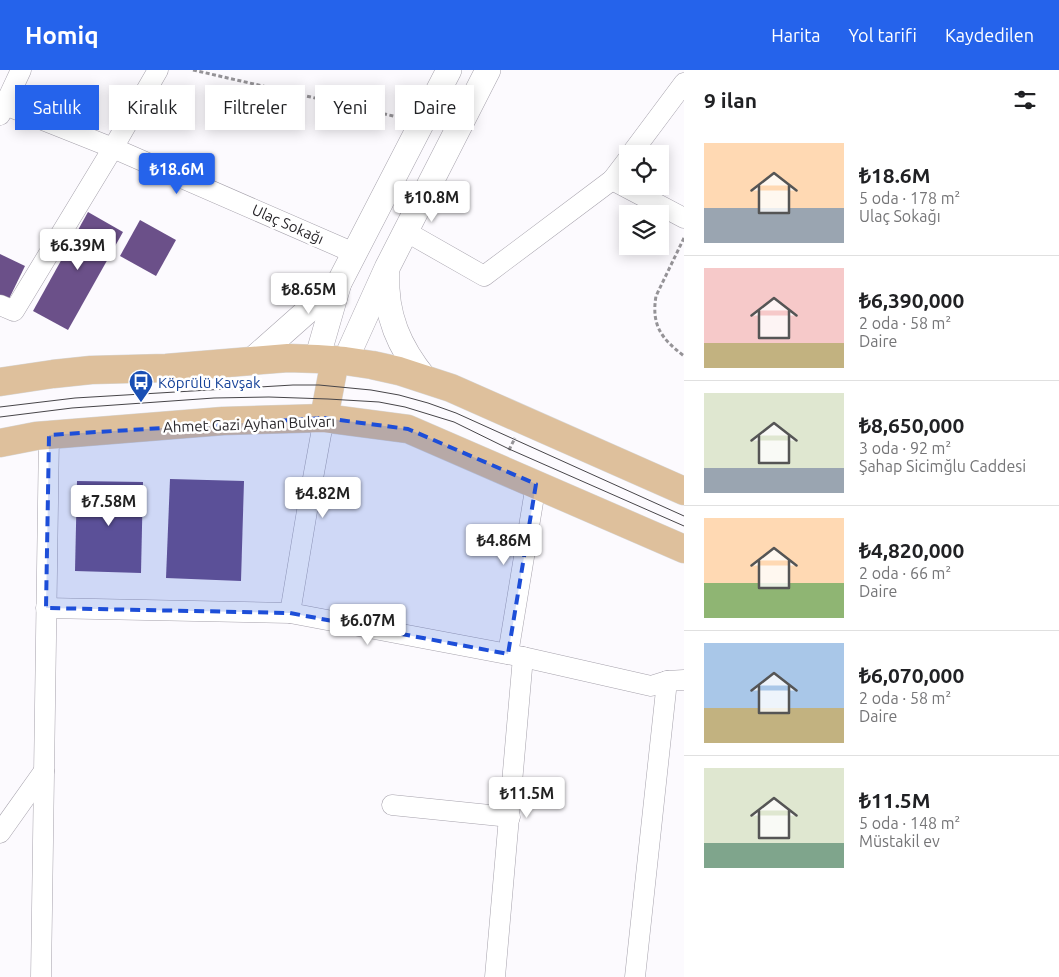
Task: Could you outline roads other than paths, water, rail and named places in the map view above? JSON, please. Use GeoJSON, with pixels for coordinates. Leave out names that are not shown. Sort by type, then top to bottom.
{"type":"FeatureCollection","features":[{"type":"Feature","properties":{"kind":"main road"},"geometry":{"type":"LineString","coordinates":[[0,382],[91,370],[166,368],[288,358],[332,360],[399,371],[450,388],[684,491]]}},
{"type":"Feature","properties":{"kind":"main road"},"geometry":{"type":"LineString","coordinates":[[324,418],[332,360]]}},
{"type":"Feature","properties":{"kind":"main road","name":"Ahmet Gazi Ayhan Bulvarı"},"geometry":{"type":"LineString","coordinates":[[0,443],[36,436],[223,421],[324,418],[408,429],[684,549]]}},
{"type":"Feature","properties":{"kind":"street"},"geometry":{"type":"LineString","coordinates":[[2,109],[21,70]]}},
{"type":"Feature","properties":{"kind":"street"},"geometry":{"type":"LineString","coordinates":[[0,305],[14,311],[158,70]]}},
{"type":"Feature","properties":{"kind":"street"},"geometry":{"type":"LineString","coordinates":[[332,360],[339,283],[449,70]]}},
{"type":"Feature","properties":{"kind":"street"},"geometry":{"type":"LineString","coordinates":[[332,360],[387,268],[488,70]]}},
{"type":"Feature","properties":{"kind":"street"},"geometry":{"type":"LineString","coordinates":[[638,145],[684,82]]}},
{"type":"Feature","properties":{"kind":"street","name":"Ulaç Sokağı"},"geometry":{"type":"LineString","coordinates":[[2,109],[112,148],[354,253]]}},
{"type":"Feature","properties":{"kind":"street"},"geometry":{"type":"LineString","coordinates":[[405,231],[484,276],[612,180],[619,171]]}},
{"type":"Feature","properties":{"kind":"street"},"geometry":{"type":"LineString","coordinates":[[612,180],[684,218]]}},
{"type":"Feature","properties":{"kind":"street"},"geometry":{"type":"LineString","coordinates":[[387,268],[387,297],[393,326],[406,354],[425,379]]}},
{"type":"Feature","properties":{"kind":"street"},"geometry":{"type":"LineString","coordinates":[[251,361],[339,283]]}},
{"type":"Feature","properties":{"kind":"street"},"geometry":{"type":"LineString","coordinates":[[290,613],[324,418]]}},
{"type":"Feature","properties":{"kind":"street"},"geometry":{"type":"LineString","coordinates":[[40,977],[49,435]]}},
{"type":"Feature","properties":{"kind":"street"},"geometry":{"type":"LineString","coordinates":[[495,977],[510,817],[515,655],[536,484]]}},
{"type":"Feature","properties":{"kind":"street"},"geometry":{"type":"LineString","coordinates":[[46,608],[290,613],[515,655],[652,686],[675,680],[635,977]]}},
{"type":"Feature","properties":{"kind":"street"},"geometry":{"type":"LineString","coordinates":[[0,833],[44,772]]}},
{"type":"Feature","properties":{"kind":"street"},"geometry":{"type":"LineString","coordinates":[[392,805],[510,817]]}},
{"type":"Feature","properties":{"kind":"tram line"},"geometry":{"type":"LineString","coordinates":[[0,407],[75,398],[293,385],[319,385],[371,390],[399,395],[456,413],[684,516]]}},
{"type":"Feature","properties":{"kind":"tram line"},"geometry":{"type":"LineString","coordinates":[[0,417],[72,408],[214,398],[269,397],[379,402],[405,407],[454,422],[509,449],[684,526]]}},
{"type":"Feature","properties":{"kind":"place","name":"Köprülü Kavşak"},"geometry":{"type":"Point","coordinates":[141,403]}}]}
